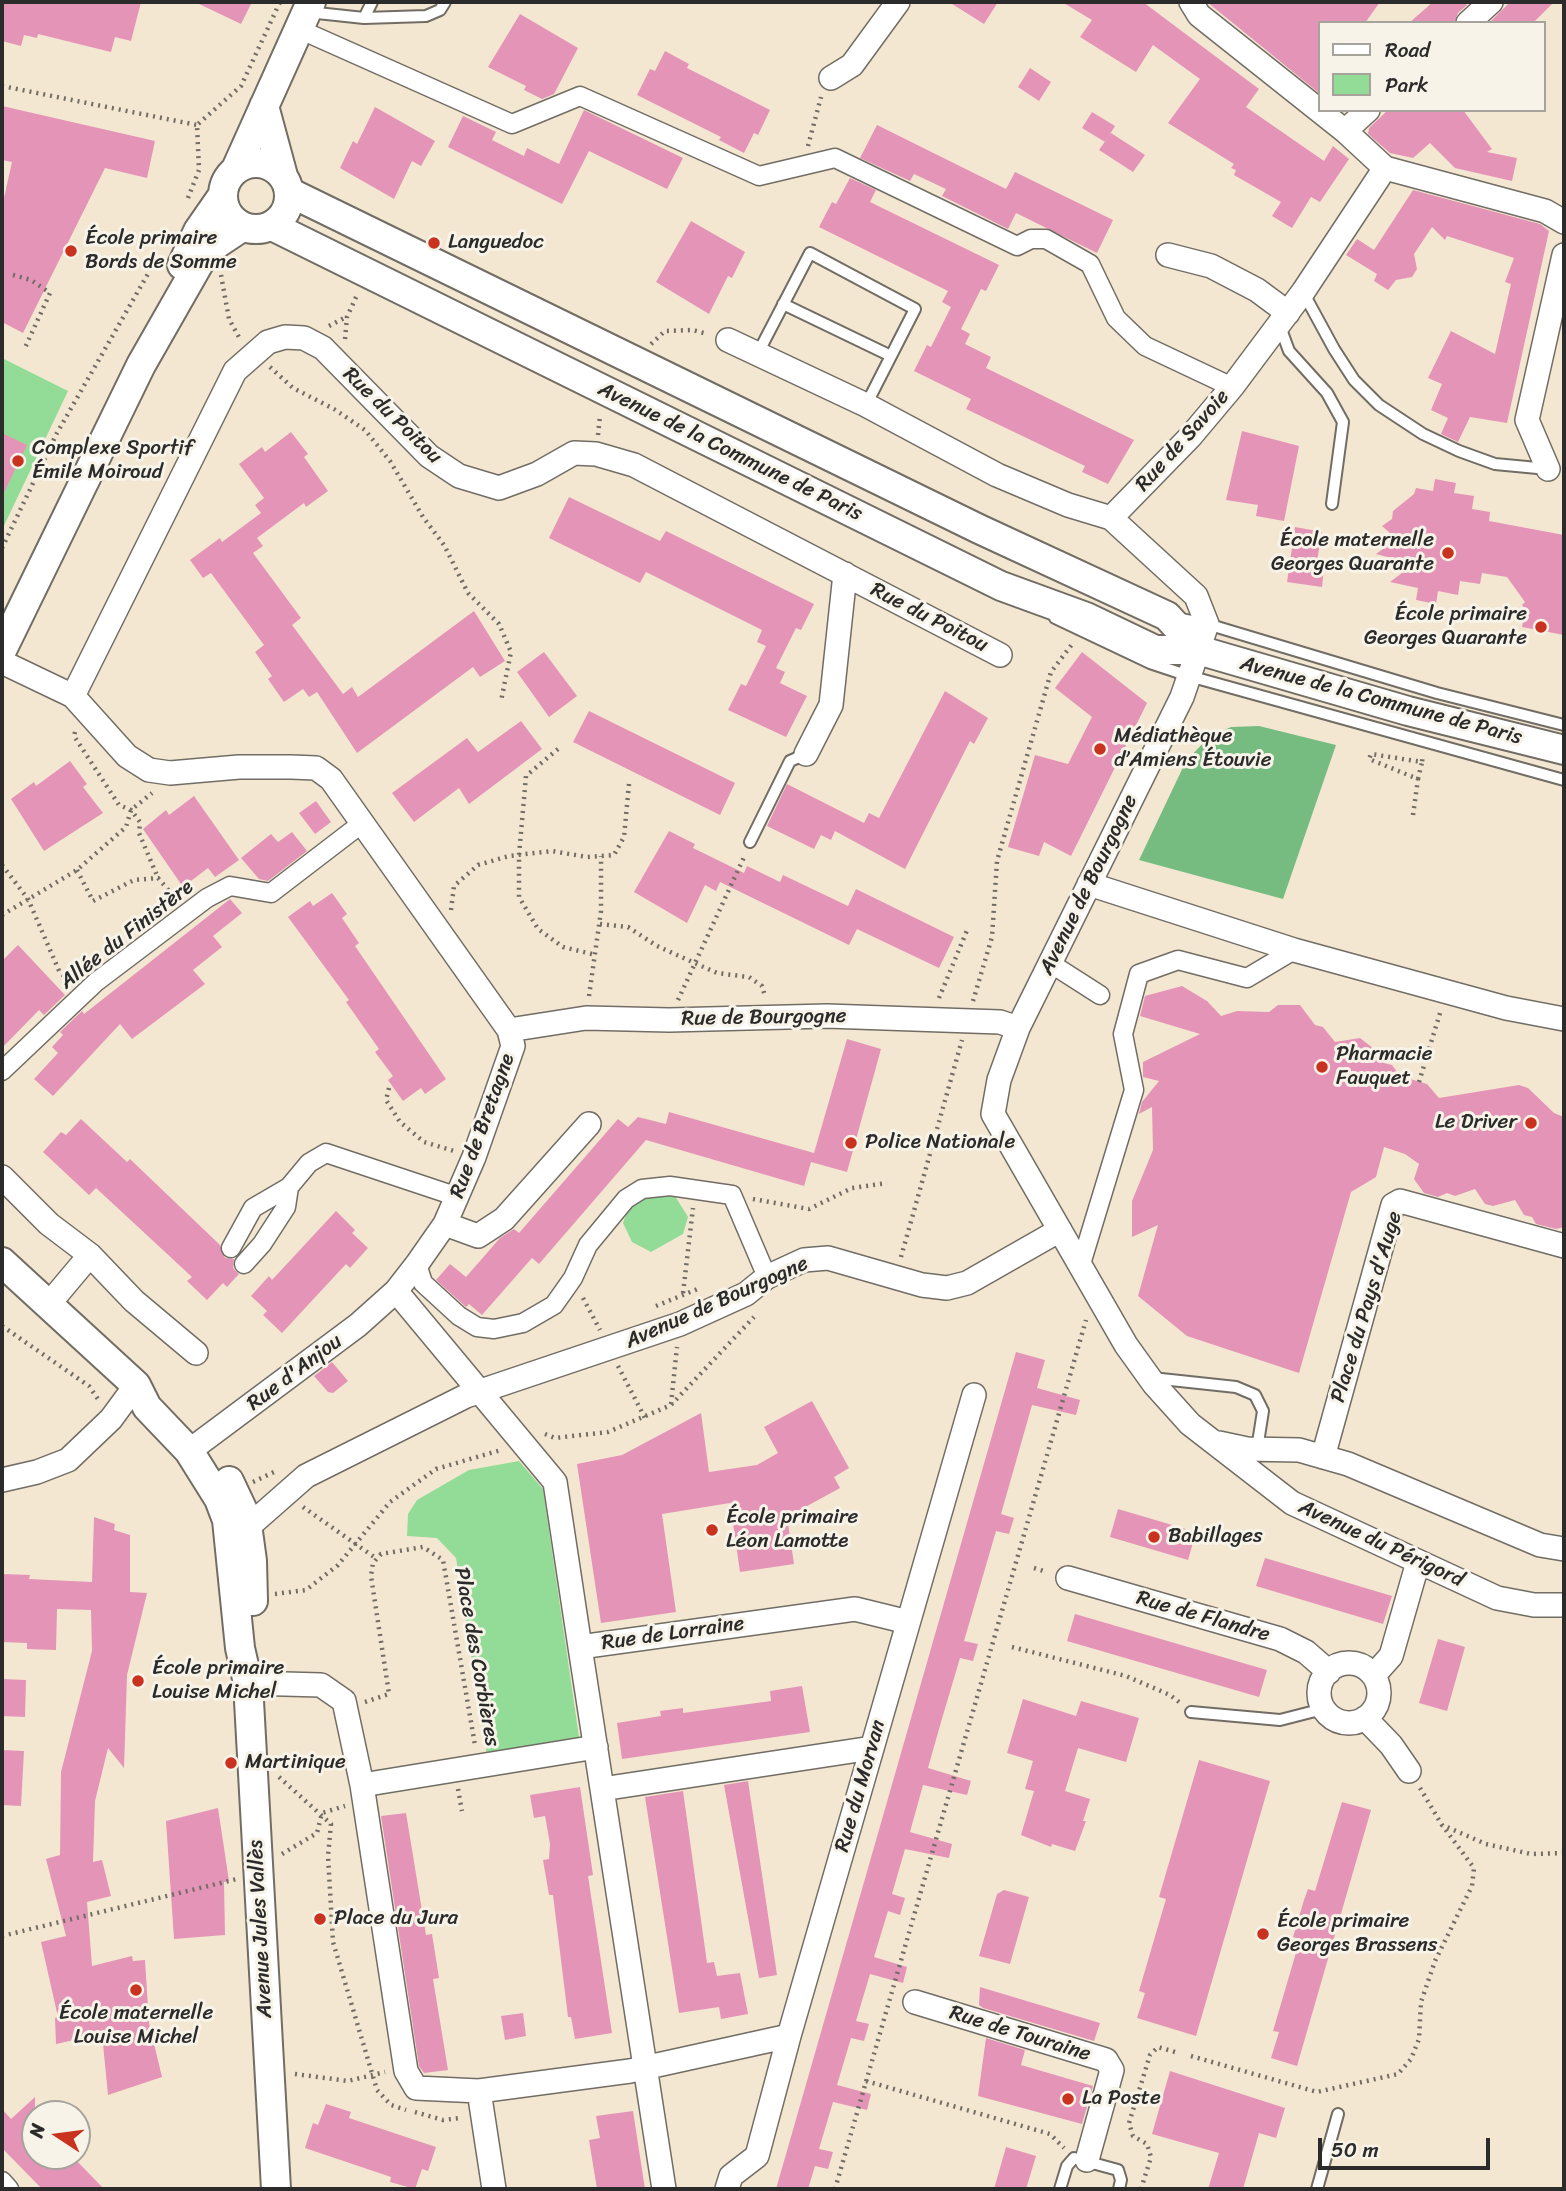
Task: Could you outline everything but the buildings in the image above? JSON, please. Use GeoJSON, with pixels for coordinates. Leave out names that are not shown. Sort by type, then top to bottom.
{"type":"FeatureCollection","features":[{"type":"Feature","properties":{"kind":"street"},"geometry":{"type":"LineString","coordinates":[[831,78],[852,65],[898,2]]}},
{"type":"Feature","properties":{"kind":"street"},"geometry":{"type":"LineString","coordinates":[[1191,2],[1199,15],[1318,110]]}},
{"type":"Feature","properties":{"kind":"street"},"geometry":{"type":"LineString","coordinates":[[1470,21],[1491,2]]}},
{"type":"Feature","properties":{"kind":"street"},"geometry":{"type":"LineString","coordinates":[[2,650],[202,241],[223,195],[226,180],[236,169],[306,15],[512,124],[580,96],[760,176],[835,158],[1017,246],[1031,239],[1046,239],[1090,264],[1116,318],[1144,346],[1232,387]]}},
{"type":"Feature","properties":{"kind":"street"},"geometry":{"type":"LineString","coordinates":[[202,241],[242,227],[255,229],[272,226],[286,210],[286,184],[264,106]]}},
{"type":"Feature","properties":{"kind":"street"},"geometry":{"type":"LineString","coordinates":[[1321,112],[1385,168],[1545,211],[1564,222]]}},
{"type":"Feature","properties":{"kind":"street"},"geometry":{"type":"LineString","coordinates":[[1345,131],[1366,112]]}},
{"type":"Feature","properties":{"kind":"street"},"geometry":{"type":"LineString","coordinates":[[236,169],[245,164],[266,164],[286,184]]}},
{"type":"Feature","properties":{"kind":"street","name":"Rue de Savoie"},"geometry":{"type":"LineString","coordinates":[[1111,518],[1190,437],[1232,387],[1303,292],[1385,168]]}},
{"type":"Feature","properties":{"kind":"street","name":"Avenue de la Commune de Paris"},"geometry":{"type":"LineString","coordinates":[[286,184],[979,529],[1167,616],[1193,663]]}},
{"type":"Feature","properties":{"kind":"street"},"geometry":{"type":"LineString","coordinates":[[223,195],[228,214],[242,227]]}},
{"type":"Feature","properties":{"kind":"street","name":"Avenue de la Commune de Paris"},"geometry":{"type":"LineString","coordinates":[[272,226],[1001,586],[1086,617],[1155,650],[1193,663],[1408,711],[1564,750]]}},
{"type":"Feature","properties":{"kind":"street"},"geometry":{"type":"LineString","coordinates":[[1168,255],[1211,266],[1257,290],[1284,319]]}},
{"type":"Feature","properties":{"kind":"street"},"geometry":{"type":"LineString","coordinates":[[1548,469],[1527,420],[1564,255]]}},
{"type":"Feature","properties":{"kind":"street","name":"Rue du Poitou"},"geometry":{"type":"LineString","coordinates":[[78,703],[235,371],[268,342],[285,337],[304,338],[323,348],[429,456],[458,476],[499,488],[537,474],[575,453],[596,454],[634,466],[1000,654]]}},
{"type":"Feature","properties":{"kind":"street"},"geometry":{"type":"LineString","coordinates":[[728,340],[866,405],[997,474],[1068,505],[1111,518],[1196,596],[1207,624]]}},
{"type":"Feature","properties":{"kind":"street"},"geometry":{"type":"LineString","coordinates":[[806,754],[831,705],[845,574]]}},
{"type":"Feature","properties":{"kind":"street","name":"Avenue de Bourgogne"},"geometry":{"type":"LineString","coordinates":[[248,1527],[283,1493],[306,1476],[481,1390],[610,1350],[680,1324],[746,1294],[767,1277],[804,1259],[828,1258],[895,1278],[947,1288],[967,1283],[1060,1230],[993,1114],[999,1080],[1018,1028],[1177,707],[1207,624]]}},
{"type":"Feature","properties":{"kind":"street"},"geometry":{"type":"LineString","coordinates":[[2,662],[78,703],[127,757],[149,770],[164,772]]}},
{"type":"Feature","properties":{"kind":"street","name":"Rue de Bretagne"},"geometry":{"type":"LineString","coordinates":[[164,772],[239,767],[316,768],[331,779],[509,1030],[513,1046],[458,1197],[446,1224],[396,1291]]}},
{"type":"Feature","properties":{"kind":"street","name":"Allée du Finistère"},"geometry":{"type":"LineString","coordinates":[[2,1071],[87,991],[188,913],[230,886],[271,893],[361,824]]}},
{"type":"Feature","properties":{"kind":"street"},"geometry":{"type":"LineString","coordinates":[[1089,884],[1294,950],[1446,992],[1564,1019]]}},
{"type":"Feature","properties":{"kind":"street"},"geometry":{"type":"LineString","coordinates":[[1081,1265],[1133,1090],[1124,1034],[1139,974],[1178,960],[1247,978],[1294,950]]}},
{"type":"Feature","properties":{"kind":"street"},"geometry":{"type":"LineString","coordinates":[[1050,963],[1100,995]]}},
{"type":"Feature","properties":{"kind":"street","name":"Rue de Bourgogne"},"geometry":{"type":"LineString","coordinates":[[509,1030],[586,1018],[669,1020],[772,1017],[1000,1021],[1018,1028]]}},
{"type":"Feature","properties":{"kind":"street"},"geometry":{"type":"LineString","coordinates":[[446,1224],[478,1236],[504,1219],[589,1125]]}},
{"type":"Feature","properties":{"kind":"street"},"geometry":{"type":"LineString","coordinates":[[232,1248],[253,1208],[289,1187],[309,1163],[326,1153],[458,1197]]}},
{"type":"Feature","properties":{"kind":"street"},"geometry":{"type":"LineString","coordinates":[[2,1177],[49,1224],[90,1255],[134,1301],[196,1353]]}},
{"type":"Feature","properties":{"kind":"street"},"geometry":{"type":"LineString","coordinates":[[417,1264],[423,1283],[459,1316],[477,1327],[503,1327],[523,1323],[554,1304],[573,1278],[588,1245],[626,1199],[642,1189],[670,1186],[732,1195],[767,1277]]}},
{"type":"Feature","properties":{"kind":"street"},"geometry":{"type":"LineString","coordinates":[[244,1264],[262,1244],[285,1207],[289,1187]]}},
{"type":"Feature","properties":{"kind":"street","name":"Place du Pays d'Auge"},"geometry":{"type":"LineString","coordinates":[[1323,1457],[1393,1205],[1400,1201],[1564,1246]]}},
{"type":"Feature","properties":{"kind":"street","name":"Avenue du Périgord"},"geometry":{"type":"LineString","coordinates":[[1060,1230],[1150,1378],[1190,1424],[1292,1503],[1497,1598],[1534,1605],[1564,1605]]}},
{"type":"Feature","properties":{"kind":"street"},"geometry":{"type":"LineString","coordinates":[[48,1305],[90,1255]]}},
{"type":"Feature","properties":{"kind":"street"},"geometry":{"type":"LineString","coordinates":[[2,1262],[136,1385],[148,1407],[196,1446],[227,1494]]}},
{"type":"Feature","properties":{"kind":"street"},"geometry":{"type":"LineString","coordinates":[[396,1291],[481,1390],[531,1437],[555,1482],[580,1647]]}},
{"type":"Feature","properties":{"kind":"street","name":"Rue d'Anjou"},"geometry":{"type":"LineString","coordinates":[[196,1446],[358,1325],[396,1291]]}},
{"type":"Feature","properties":{"kind":"street"},"geometry":{"type":"LineString","coordinates":[[2,1480],[37,1472],[68,1460],[111,1419],[136,1385]]}},
{"type":"Feature","properties":{"kind":"street","name":"Rue du Morvan"},"geometry":{"type":"LineString","coordinates":[[727,2189],[731,2176],[757,2155],[974,1395]]}},
{"type":"Feature","properties":{"kind":"street","name":"Avenue du Périgord"},"geometry":{"type":"LineString","coordinates":[[1214,1441],[1257,1449],[1299,1450],[1348,1464],[1540,1545],[1564,1549]]}},
{"type":"Feature","properties":{"kind":"street","name":"Avenue Jules Vallès"},"geometry":{"type":"LineString","coordinates":[[227,1494],[248,1527],[253,1597],[254,1640],[248,1676],[276,2189]]}},
{"type":"Feature","properties":{"kind":"street","name":"Avenue Jules Vallès"},"geometry":{"type":"LineString","coordinates":[[227,1494],[240,1648],[248,1676]]}},
{"type":"Feature","properties":{"kind":"street"},"geometry":{"type":"LineString","coordinates":[[1374,1675],[1391,1657],[1418,1562]]}},
{"type":"Feature","properties":{"kind":"street","name":"Rue de Flandre"},"geometry":{"type":"LineString","coordinates":[[1068,1578],[1280,1639],[1306,1652],[1329,1672]]}},
{"type":"Feature","properties":{"kind":"street","name":"Rue de Lorraine"},"geometry":{"type":"LineString","coordinates":[[664,2189],[580,1647],[855,1609],[908,1622]]}},
{"type":"Feature","properties":{"kind":"street"},"geometry":{"type":"LineString","coordinates":[[1348,1662],[1363,1667],[1374,1675],[1379,1687],[1378,1698],[1365,1718],[1348,1724],[1335,1720],[1323,1709],[1320,1686],[1337,1664],[1348,1662]]}},
{"type":"Feature","properties":{"kind":"street"},"geometry":{"type":"LineString","coordinates":[[248,1676],[321,1685],[344,1701],[362,1786],[406,2071],[416,2088],[479,2091],[646,2067],[789,2036]]}},
{"type":"Feature","properties":{"kind":"street"},"geometry":{"type":"LineString","coordinates":[[1365,1718],[1391,1745],[1409,1771]]}},
{"type":"Feature","properties":{"kind":"street"},"geometry":{"type":"LineString","coordinates":[[362,1786],[596,1748]]}},
{"type":"Feature","properties":{"kind":"street"},"geometry":{"type":"LineString","coordinates":[[602,1789],[872,1748]]}},
{"type":"Feature","properties":{"kind":"street","name":"Rue de Touraine"},"geometry":{"type":"LineString","coordinates":[[915,2002],[1105,2060],[1112,2070],[1081,2159]]}},
{"type":"Feature","properties":{"kind":"street"},"geometry":{"type":"LineString","coordinates":[[479,2091],[494,2189]]}},
{"type":"Feature","properties":{"kind":"street"},"geometry":{"type":"LineString","coordinates":[[2,2181],[9,2189]]}},
{"type":"Feature","properties":{"kind":"lane"},"geometry":{"type":"LineString","coordinates":[[364,18],[372,2]]}},
{"type":"Feature","properties":{"kind":"lane"},"geometry":{"type":"LineString","coordinates":[[306,15],[364,18],[426,16],[440,10],[444,2]]}},
{"type":"Feature","properties":{"kind":"lane"},"geometry":{"type":"LineString","coordinates":[[758,353],[810,253],[915,309],[866,405]]}},
{"type":"Feature","properties":{"kind":"lane"},"geometry":{"type":"LineString","coordinates":[[1303,292],[1354,380],[1379,405],[1423,434],[1459,452],[1496,464],[1548,469]]}},
{"type":"Feature","properties":{"kind":"lane"},"geometry":{"type":"LineString","coordinates":[[783,304],[891,356]]}},
{"type":"Feature","properties":{"kind":"lane"},"geometry":{"type":"LineString","coordinates":[[1284,319],[1289,351],[1327,393],[1343,422],[1332,505]]}},
{"type":"Feature","properties":{"kind":"lane"},"geometry":{"type":"LineString","coordinates":[[1001,586],[1081,633],[1150,663],[1193,663],[1425,743],[1564,780]]}},
{"type":"Feature","properties":{"kind":"lane"},"geometry":{"type":"LineString","coordinates":[[1167,616],[1207,624],[1437,693],[1564,725]]}},
{"type":"Feature","properties":{"kind":"lane"},"geometry":{"type":"LineString","coordinates":[[750,842],[790,761],[806,754]]}},
{"type":"Feature","properties":{"kind":"lane"},"geometry":{"type":"LineString","coordinates":[[1150,1378],[1236,1387],[1255,1395],[1263,1411],[1257,1449]]}},
{"type":"Feature","properties":{"kind":"lane"},"geometry":{"type":"LineString","coordinates":[[1191,1712],[1279,1720],[1323,1709]]}},
{"type":"Feature","properties":{"kind":"lane"},"geometry":{"type":"LineString","coordinates":[[1317,2189],[1338,2114]]}},
{"type":"Feature","properties":{"kind":"lane"},"geometry":{"type":"LineString","coordinates":[[1060,2189],[1067,2166],[1081,2159],[1118,2170],[1121,2180],[1119,2189]]}},
{"type":"Feature","properties":{"kind":"path"},"geometry":{"type":"LineString","coordinates":[[197,125],[241,86],[280,2]]}},
{"type":"Feature","properties":{"kind":"path"},"geometry":{"type":"LineString","coordinates":[[803,167],[817,106],[831,78]]}},
{"type":"Feature","properties":{"kind":"path"},"geometry":{"type":"LineString","coordinates":[[2,86],[197,125]]}},
{"type":"Feature","properties":{"kind":"path"},"geometry":{"type":"LineString","coordinates":[[197,125],[200,170],[181,216],[220,267],[229,318],[241,341],[293,387],[334,409],[365,430],[390,461],[423,517],[444,545],[468,593],[499,624],[511,652],[501,701]]}},
{"type":"Feature","properties":{"kind":"path"},"geometry":{"type":"LineString","coordinates":[[2,548],[57,433],[161,251]]}},
{"type":"Feature","properties":{"kind":"path"},"geometry":{"type":"LineString","coordinates":[[13,275],[31,280],[50,293],[24,350]]}},
{"type":"Feature","properties":{"kind":"path"},"geometry":{"type":"LineString","coordinates":[[895,1278],[992,937],[997,861],[1051,672],[1081,633]]}},
{"type":"Feature","properties":{"kind":"path"},"geometry":{"type":"LineString","coordinates":[[78,703],[74,736],[119,805],[131,810],[140,822],[139,833],[158,878],[188,913]]}},
{"type":"Feature","properties":{"kind":"path"},"geometry":{"type":"LineString","coordinates":[[1413,815],[1425,743]]}},
{"type":"Feature","properties":{"kind":"path"},"geometry":{"type":"LineString","coordinates":[[558,749],[526,776],[519,855],[519,897],[538,929],[563,947],[596,955]]}},
{"type":"Feature","properties":{"kind":"path"},"geometry":{"type":"LineString","coordinates":[[1418,779],[1370,759],[1371,754],[1422,762]]}},
{"type":"Feature","properties":{"kind":"path"},"geometry":{"type":"LineString","coordinates":[[2,915],[77,870],[126,827],[131,810],[160,786],[164,772]]}},
{"type":"Feature","properties":{"kind":"path"},"geometry":{"type":"LineString","coordinates":[[447,940],[454,886],[478,865],[519,855],[552,851],[587,858],[614,855],[624,837],[629,784]]}},
{"type":"Feature","properties":{"kind":"path"},"geometry":{"type":"LineString","coordinates":[[669,1020],[732,889],[750,842]]}},
{"type":"Feature","properties":{"kind":"path"},"geometry":{"type":"LineString","coordinates":[[586,1018],[600,924],[601,856]]}},
{"type":"Feature","properties":{"kind":"path"},"geometry":{"type":"LineString","coordinates":[[2,865],[28,899],[60,973],[87,991]]}},
{"type":"Feature","properties":{"kind":"path"},"geometry":{"type":"LineString","coordinates":[[77,870],[93,901],[134,880],[158,878]]}},
{"type":"Feature","properties":{"kind":"path"},"geometry":{"type":"LineString","coordinates":[[600,924],[628,927],[657,946],[717,973],[749,977],[762,986],[772,1017]]}},
{"type":"Feature","properties":{"kind":"path"},"geometry":{"type":"LineString","coordinates":[[931,1019],[968,928]]}},
{"type":"Feature","properties":{"kind":"path"},"geometry":{"type":"LineString","coordinates":[[1419,1082],[1446,992]]}},
{"type":"Feature","properties":{"kind":"path"},"geometry":{"type":"LineString","coordinates":[[389,1088],[386,1100],[400,1122],[424,1142],[474,1157]]}},
{"type":"Feature","properties":{"kind":"path"},"geometry":{"type":"LineString","coordinates":[[732,1195],[809,1209],[852,1188],[887,1183]]}},
{"type":"Feature","properties":{"kind":"path"},"geometry":{"type":"LineString","coordinates":[[835,2189],[1088,1313],[1101,1300]]}},
{"type":"Feature","properties":{"kind":"path"},"geometry":{"type":"LineString","coordinates":[[253,1597],[306,1590],[338,1565],[390,1502],[436,1469],[531,1437],[555,1438],[608,1432],[671,1405],[757,1314]]}},
{"type":"Feature","properties":{"kind":"path"},"geometry":{"type":"LineString","coordinates":[[2,1326],[89,1386],[111,1419]]}},
{"type":"Feature","properties":{"kind":"path"},"geometry":{"type":"LineString","coordinates":[[531,1437],[555,1438]]}},
{"type":"Feature","properties":{"kind":"path"},"geometry":{"type":"LineString","coordinates":[[283,1493],[377,1559],[373,1563],[371,1576],[389,1694],[366,1701],[348,1715]]}},
{"type":"Feature","properties":{"kind":"path","name":"Place des Corbières"},"geometry":{"type":"LineString","coordinates":[[377,1559],[381,1554],[423,1547],[443,1560],[480,1767]]}},
{"type":"Feature","properties":{"kind":"path"},"geometry":{"type":"LineString","coordinates":[[1012,1647],[1126,1676],[1170,1695],[1191,1712]]}},
{"type":"Feature","properties":{"kind":"path"},"geometry":{"type":"LineString","coordinates":[[252,1761],[278,1776],[331,1824],[328,1856],[333,1942],[377,2090],[391,2105],[443,2120],[482,2115]]}},
{"type":"Feature","properties":{"kind":"path"},"geometry":{"type":"LineString","coordinates":[[1191,2056],[1317,2092],[1360,2080],[1398,2074],[1411,2059],[1419,2039],[1421,2002],[1435,1961],[1472,1886],[1474,1868],[1442,1825],[1409,1771]]}},
{"type":"Feature","properties":{"kind":"path"},"geometry":{"type":"LineString","coordinates":[[457,1785],[462,1811]]}},
{"type":"Feature","properties":{"kind":"path"},"geometry":{"type":"LineString","coordinates":[[1442,1825],[1486,1844],[1531,1854],[1564,1853]]}},
{"type":"Feature","properties":{"kind":"path"},"geometry":{"type":"LineString","coordinates":[[2,1936],[258,1874]]}},
{"type":"Feature","properties":{"kind":"path"},"geometry":{"type":"LineString","coordinates":[[1142,2189],[1151,2157],[1147,2144],[1133,2136],[1129,2123],[1150,2055],[1158,2048],[1175,2052]]}},
{"type":"Feature","properties":{"kind":"path"},"geometry":{"type":"LineString","coordinates":[[269,2072],[348,2081],[373,2073],[406,2071]]}},
{"type":"Feature","properties":{"kind":"path"},"geometry":{"type":"LineString","coordinates":[[866,2081],[1050,2134],[1081,2159]]}},
{"type":"Feature","properties":{"kind":"green space","name":"Complexe Sportif Émile Moiroud"},"geometry":{"type":"Polygon","coordinates":[[[2,358],[68,391],[2,530],[2,358]]]}},
{"type":"Feature","properties":{"kind":"green space"},"geometry":{"type":"Polygon","coordinates":[[[1259,726],[1336,745],[1283,899],[1139,860],[1186,761],[1209,737],[1231,727],[1259,726]]]}},
{"type":"Feature","properties":{"kind":"green space"},"geometry":{"type":"Polygon","coordinates":[[[659,1191],[675,1196],[688,1217],[683,1234],[651,1252],[632,1242],[623,1223],[629,1206],[659,1191]]]}},
{"type":"Feature","properties":{"kind":"green space"},"geometry":{"type":"Polygon","coordinates":[[[519,1461],[543,1489],[579,1737],[487,1756],[456,1558],[437,1538],[407,1536],[408,1514],[417,1500],[469,1470],[519,1461]]]}},
{"type":"Feature","properties":{"kind":"place","name":"Languedoc"},"geometry":{"type":"Point","coordinates":[434,243]}},
{"type":"Feature","properties":{"kind":"place","name":"École primaire Bords de Somme"},"geometry":{"type":"Point","coordinates":[71,251]}},
{"type":"Feature","properties":{"kind":"place","name":"Complexe Sportif Émile Moiroud"},"geometry":{"type":"Point","coordinates":[18,461]}},
{"type":"Feature","properties":{"kind":"place","name":"École maternelle Georges Quarante"},"geometry":{"type":"Point","coordinates":[1448,553]}},
{"type":"Feature","properties":{"kind":"place","name":"École primaire Georges Quarante"},"geometry":{"type":"Point","coordinates":[1541,627]}},
{"type":"Feature","properties":{"kind":"place","name":"Médiathèque d’Amiens Étouvie"},"geometry":{"type":"Point","coordinates":[1100,749]}},
{"type":"Feature","properties":{"kind":"place","name":"Pharmacie Fauquet"},"geometry":{"type":"Point","coordinates":[1322,1067]}},
{"type":"Feature","properties":{"kind":"place","name":"Le Driver"},"geometry":{"type":"Point","coordinates":[1531,1123]}},
{"type":"Feature","properties":{"kind":"place","name":"Police Nationale"},"geometry":{"type":"Point","coordinates":[851,1143]}},
{"type":"Feature","properties":{"kind":"place","name":"École primaire Léon Lamotte"},"geometry":{"type":"Point","coordinates":[712,1530]}},
{"type":"Feature","properties":{"kind":"place","name":"Babillages"},"geometry":{"type":"Point","coordinates":[1154,1537]}},
{"type":"Feature","properties":{"kind":"place","name":"École primaire Louise Michel"},"geometry":{"type":"Point","coordinates":[138,1681]}},
{"type":"Feature","properties":{"kind":"place","name":"Martinique"},"geometry":{"type":"Point","coordinates":[231,1763]}},
{"type":"Feature","properties":{"kind":"place","name":"Place du Jura"},"geometry":{"type":"Point","coordinates":[320,1919]}},
{"type":"Feature","properties":{"kind":"place","name":"École primaire Georges Brassens"},"geometry":{"type":"Point","coordinates":[1263,1934]}},
{"type":"Feature","properties":{"kind":"place","name":"École maternelle Louise Michel"},"geometry":{"type":"Point","coordinates":[136,1990]}},
{"type":"Feature","properties":{"kind":"place","name":"La Poste"},"geometry":{"type":"Point","coordinates":[1068,2099]}}]}
